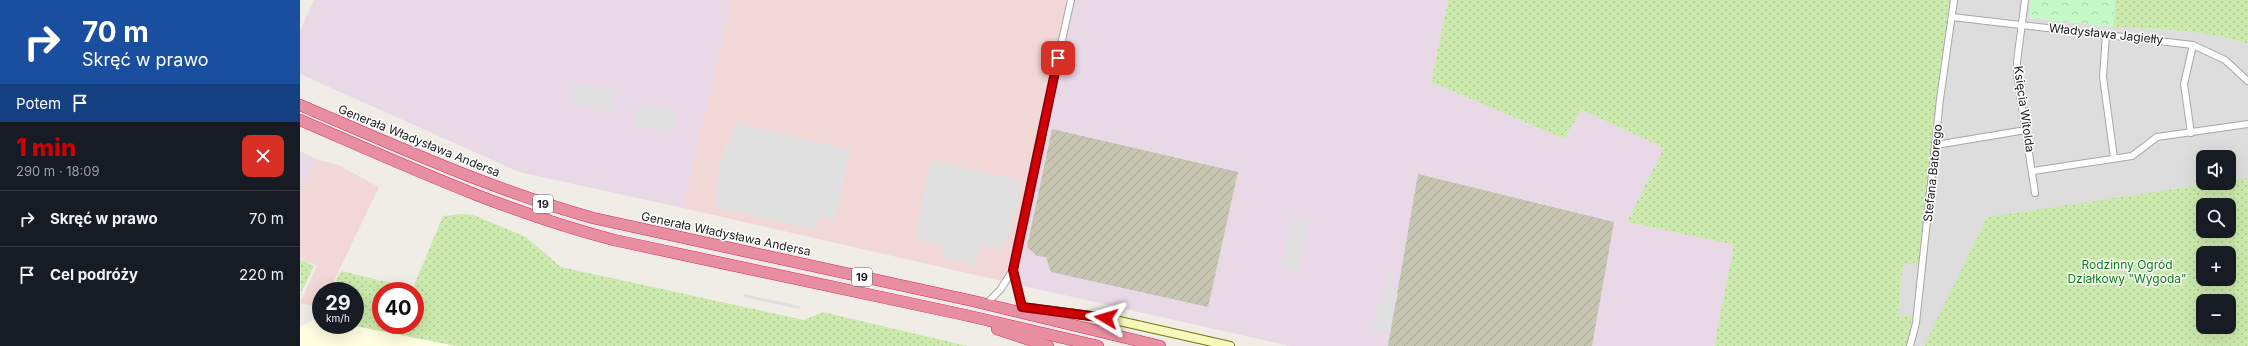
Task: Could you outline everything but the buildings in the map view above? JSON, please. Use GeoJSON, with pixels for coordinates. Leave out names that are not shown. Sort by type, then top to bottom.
{"type":"FeatureCollection","features":[{"type":"Feature","properties":{"kind":"highway","name":"Generała Władysława Andersa"},"geometry":{"type":"LineString","coordinates":[[300,105],[441,164],[546,205],[592,218],[973,301],[1160,346]]}},
{"type":"Feature","properties":{"kind":"highway","name":"19"},"geometry":{"type":"LineString","coordinates":[[300,120],[488,200],[562,227],[614,240],[965,315],[1098,346]]}},
{"type":"Feature","properties":{"kind":"highway"},"geometry":{"type":"LineString","coordinates":[[973,301],[989,301],[1022,307]]}},
{"type":"Feature","properties":{"kind":"highway"},"geometry":{"type":"LineString","coordinates":[[965,315],[987,326],[1048,346]]}},
{"type":"Feature","properties":{"kind":"street"},"geometry":{"type":"LineString","coordinates":[[989,301],[1000,290],[1013,270],[1036,156],[1071,0]]}},
{"type":"Feature","properties":{"kind":"street","name":"Stefana Batorego"},"geometry":{"type":"LineString","coordinates":[[1910,346],[1916,323],[1954,0]]}},
{"type":"Feature","properties":{"kind":"street","name":"Księcia Witolda"},"geometry":{"type":"LineString","coordinates":[[2025,0],[2017,61],[2017,74],[2033,171],[2035,193]]}},
{"type":"Feature","properties":{"kind":"street","name":"Władysława Jagiełły"},"geometry":{"type":"LineString","coordinates":[[1952,18],[2106,34],[2193,45],[2225,60],[2248,81]]}},
{"type":"Feature","properties":{"kind":"street"},"geometry":{"type":"LineString","coordinates":[[2106,34],[2103,77],[2114,158]]}},
{"type":"Feature","properties":{"kind":"street"},"geometry":{"type":"LineString","coordinates":[[2191,133],[2184,84],[2193,45]]}},
{"type":"Feature","properties":{"kind":"street"},"geometry":{"type":"LineString","coordinates":[[2033,171],[2138,153],[2149,141],[2158,137],[2248,124]]}},
{"type":"Feature","properties":{"kind":"street"},"geometry":{"type":"LineString","coordinates":[[1936,145],[2026,130]]}},
{"type":"Feature","properties":{"kind":"street"},"geometry":{"type":"LineString","coordinates":[[1013,270],[1022,307],[1106,318],[1230,346]]}},
{"type":"Feature","properties":{"kind":"shaded area"},"geometry":{"type":"Polygon","coordinates":[[[314,0],[731,0],[683,208],[519,172],[300,74],[300,30],[314,0]]]}},
{"type":"Feature","properties":{"kind":"shaded area"},"geometry":{"type":"Polygon","coordinates":[[[731,0],[1071,0],[1006,282],[683,208],[731,0]]]}},
{"type":"Feature","properties":{"kind":"shaded area"},"geometry":{"type":"Polygon","coordinates":[[[1071,0],[1448,0],[1431,82],[1564,139],[1582,110],[1665,148],[1627,222],[1735,245],[1714,346],[1290,346],[1006,282],[1071,0]]]}},
{"type":"Feature","properties":{"kind":"shaded area"},"geometry":{"type":"Polygon","coordinates":[[[1953,0],[2031,0],[2029,18],[2114,27],[2198,32],[2228,37],[2248,44],[2248,346],[1910,346],[1898,315],[1903,264],[1923,264],[1953,0]]]}},
{"type":"Feature","properties":{"kind":"shaded area"},"geometry":{"type":"Polygon","coordinates":[[[575,83],[614,91],[610,112],[571,103],[575,83]]]}},
{"type":"Feature","properties":{"kind":"shaded area"},"geometry":{"type":"Polygon","coordinates":[[[639,104],[676,111],[671,132],[635,124],[639,104]]]}},
{"type":"Feature","properties":{"kind":"shaded area"},"geometry":{"type":"Polygon","coordinates":[[[736,123],[850,150],[835,219],[819,215],[816,230],[715,207],[719,184],[716,183],[724,145],[725,143],[731,145],[736,123]]]}},
{"type":"Feature","properties":{"kind":"shaded area"},"geometry":{"type":"Polygon","coordinates":[[[1052,129],[1238,172],[1208,307],[1051,272],[1046,257],[1037,256],[1027,247],[1052,129]]]}},
{"type":"Feature","properties":{"kind":"shaded area"},"geometry":{"type":"Polygon","coordinates":[[[300,151],[316,159],[300,192],[300,151]]]}},
{"type":"Feature","properties":{"kind":"shaded area"},"geometry":{"type":"Polygon","coordinates":[[[316,159],[338,165],[379,187],[333,282],[312,282],[312,306],[300,303],[317,266],[300,258],[300,192],[316,159]]]}},
{"type":"Feature","properties":{"kind":"shaded area"},"geometry":{"type":"Polygon","coordinates":[[[931,161],[1005,177],[1022,183],[1010,234],[1001,249],[980,246],[975,266],[942,258],[944,247],[915,240],[931,161]]]}},
{"type":"Feature","properties":{"kind":"shaded area"},"geometry":{"type":"Polygon","coordinates":[[[1418,174],[1614,222],[1592,346],[1388,346],[1418,174]]]}},
{"type":"Feature","properties":{"kind":"shaded area"},"geometry":{"type":"Polygon","coordinates":[[[1292,218],[1309,221],[1298,269],[1281,265],[1292,218]]]}},
{"type":"Feature","properties":{"kind":"shaded area"},"geometry":{"type":"Polygon","coordinates":[[[1390,269],[1395,270],[1391,286],[1398,294],[1388,333],[1371,330],[1390,269]]]}},
{"type":"Feature","properties":{"kind":"shaded area"},"geometry":{"type":"Polygon","coordinates":[[[744,294],[800,306],[799,309],[743,297],[744,294]]]}},
{"type":"Feature","properties":{"kind":"shaded area"},"geometry":{"type":"Polygon","coordinates":[[[312,321],[312,334],[364,334],[364,328],[372,329],[372,334],[395,334],[456,346],[300,346],[300,327],[312,321]]]}},
{"type":"Feature","properties":{"kind":"green space"},"geometry":{"type":"Polygon","coordinates":[[[1448,0],[1953,0],[1923,264],[1903,264],[1898,315],[1917,317],[1910,346],[1714,346],[1734,245],[1627,222],[1664,148],[1582,110],[1564,139],[1431,82],[1448,0]]]}},
{"type":"Feature","properties":{"kind":"green space"},"geometry":{"type":"Polygon","coordinates":[[[2031,0],[2115,0],[2114,27],[2029,18],[2031,0]]]}},
{"type":"Feature","properties":{"kind":"green space"},"geometry":{"type":"Polygon","coordinates":[[[2115,0],[2248,0],[2248,44],[2215,35],[2114,27],[2115,0]]]}},
{"type":"Feature","properties":{"kind":"green space","name":"Rodzinny Ogród Działkowy \"Wygoda\""},"geometry":{"type":"Polygon","coordinates":[[[2248,178],[2248,346],[1924,346],[1987,217],[2196,186],[2196,190],[2236,190],[2236,180],[2248,178]]]}},
{"type":"Feature","properties":{"kind":"green space"},"geometry":{"type":"Polygon","coordinates":[[[462,214],[473,215],[526,237],[561,267],[804,320],[823,312],[967,346],[456,346],[396,334],[424,334],[424,282],[416,282],[443,216],[462,214]]]}},
{"type":"Feature","properties":{"kind":"green space"},"geometry":{"type":"Polygon","coordinates":[[[300,259],[314,266],[300,295],[301,292],[300,259]]]}},
{"type":"Feature","properties":{"kind":"green space"},"geometry":{"type":"Polygon","coordinates":[[[341,271],[388,282],[372,282],[372,329],[364,328],[364,282],[336,282],[341,271]]]}},
{"type":"Feature","properties":{"kind":"route"},"geometry":{"type":"LineString","coordinates":[[1058,58],[1013,270],[1022,307],[1106,318]]}}]}
